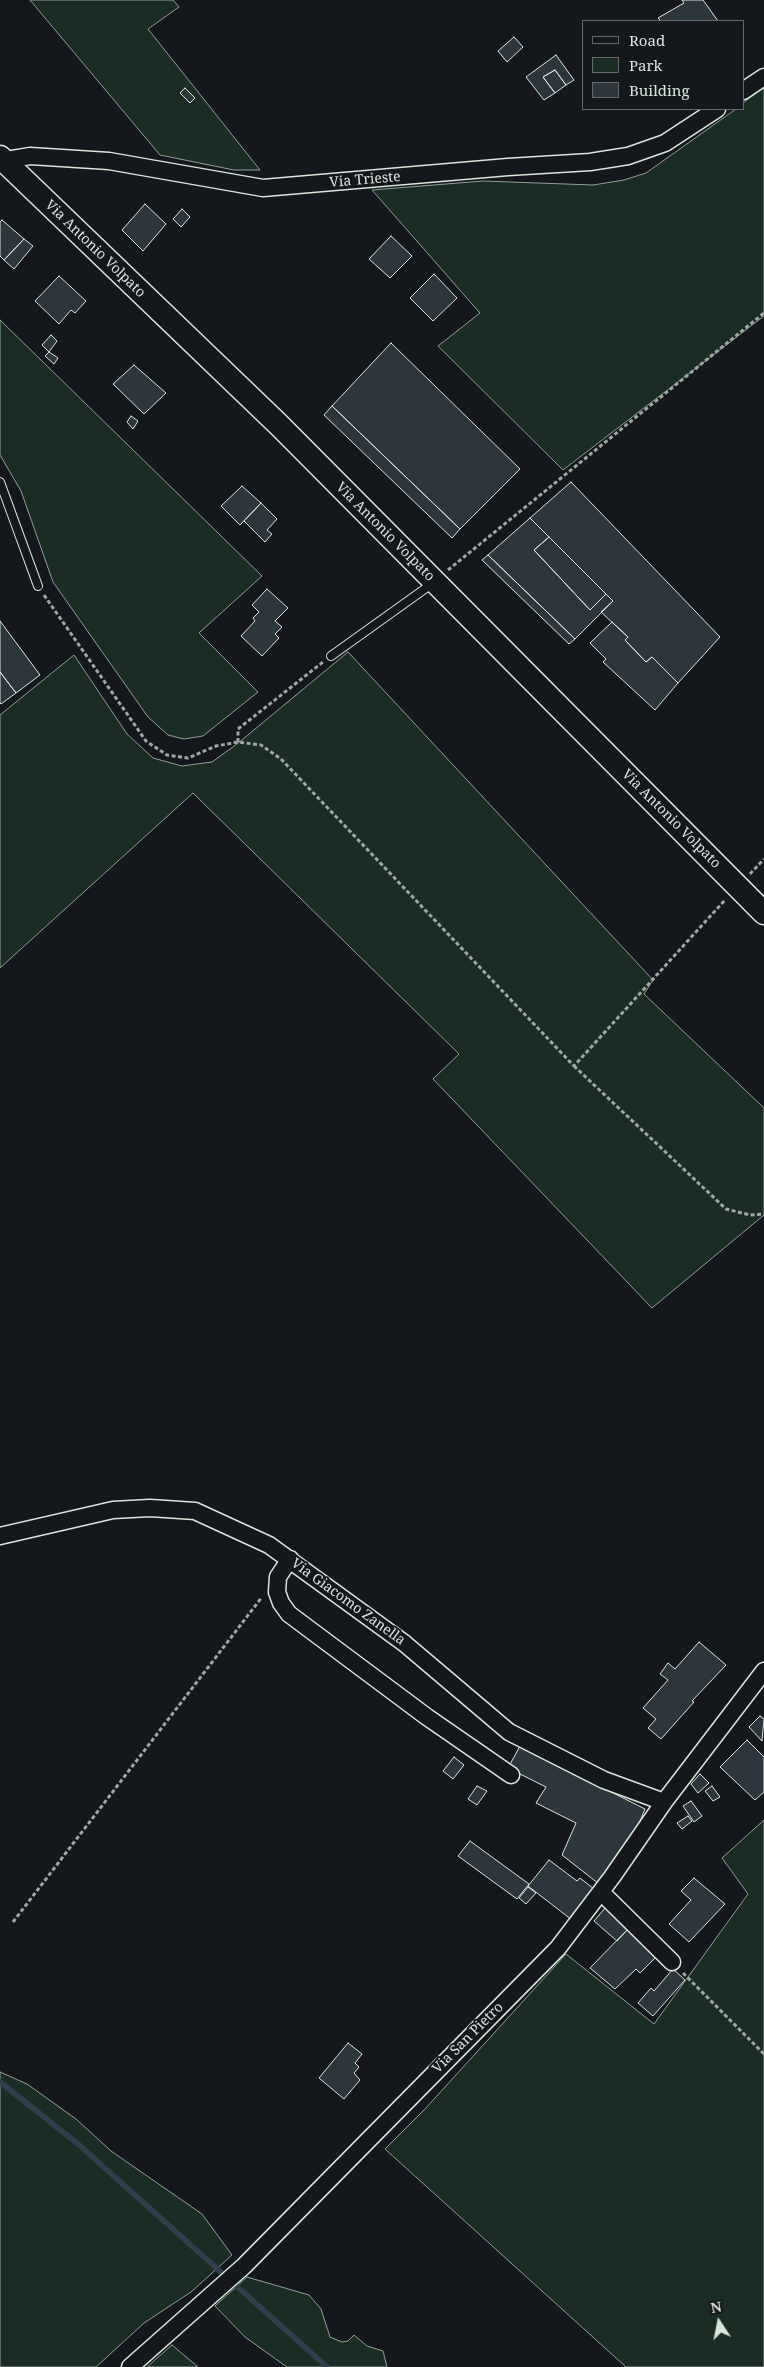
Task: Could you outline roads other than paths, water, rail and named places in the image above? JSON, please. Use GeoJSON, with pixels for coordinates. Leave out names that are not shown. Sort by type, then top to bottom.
{"type":"FeatureCollection","features":[{"type":"Feature","properties":{"kind":"street"},"geometry":{"type":"LineString","coordinates":[[744,90],[764,77]]}},
{"type":"Feature","properties":{"kind":"street","name":"Via Trieste"},"geometry":{"type":"LineString","coordinates":[[1,159],[30,156],[109,161],[263,188],[508,167],[590,162],[628,156],[665,143],[714,110]]}},
{"type":"Feature","properties":{"kind":"street","name":"Via Antonio Volpato"},"geometry":{"type":"LineString","coordinates":[[1,159],[279,425],[764,913]]}},
{"type":"Feature","properties":{"kind":"street","name":"Via Giacomo Zanella"},"geometry":{"type":"LineString","coordinates":[[0,1536],[113,1510],[150,1508],[195,1511],[269,1544],[404,1643],[509,1732],[604,1780],[664,1802]]}},
{"type":"Feature","properties":{"kind":"street"},"geometry":{"type":"LineString","coordinates":[[290,1559],[278,1577],[277,1592],[281,1603],[289,1614],[427,1717],[511,1775]]}},
{"type":"Feature","properties":{"kind":"street","name":"Via San Pietro"},"geometry":{"type":"LineString","coordinates":[[130,2367],[244,2266],[558,1948],[601,1892],[664,1802],[764,1671]]}},
{"type":"Feature","properties":{"kind":"street"},"geometry":{"type":"LineString","coordinates":[[601,1892],[668,1960]]}},
{"type":"Feature","properties":{"kind":"lane"},"geometry":{"type":"LineString","coordinates":[[0,482],[38,586]]}},
{"type":"Feature","properties":{"kind":"lane"},"geometry":{"type":"LineString","coordinates":[[332,656],[434,582]]}},
{"type":"Feature","properties":{"kind":"waterway"},"geometry":{"type":"LineString","coordinates":[[0,2082],[78,2144],[327,2367]]}}]}
